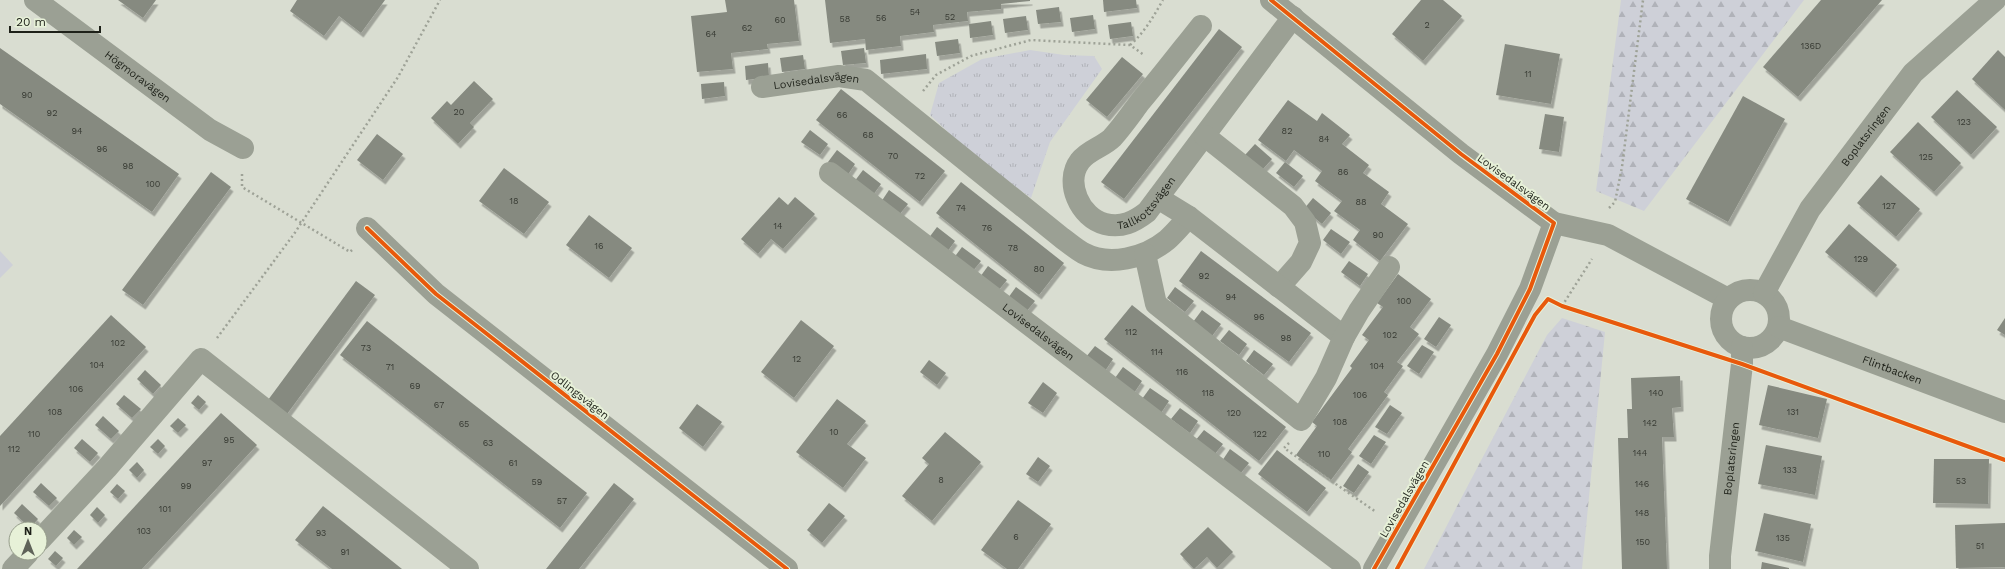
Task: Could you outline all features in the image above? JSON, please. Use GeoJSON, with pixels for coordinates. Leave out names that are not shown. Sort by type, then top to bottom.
{"type":"FeatureCollection","features":[{"type":"Feature","properties":{"kind":"street","name":"Högmoravägen"},"geometry":{"type":"LineString","coordinates":[[35,0],[210,130],[243,148]]}},
{"type":"Feature","properties":{"kind":"street","name":"Boplatsringen"},"geometry":{"type":"LineString","coordinates":[[1764,293],[1810,209],[1913,73],[1995,0]]}},
{"type":"Feature","properties":{"kind":"street","name":"Tallkottsvägen"},"geometry":{"type":"LineString","coordinates":[[1201,26],[1111,138],[1090,152],[1080,161],[1075,172],[1073,185],[1080,205],[1088,215],[1103,223],[1115,226],[1133,222],[1147,212],[1205,136],[1284,7]]}},
{"type":"Feature","properties":{"kind":"street","name":"Lovisedalsvägen"},"geometry":{"type":"LineString","coordinates":[[1284,7],[1321,42],[1461,154],[1554,223],[1530,289],[1497,354],[1374,569]]}},
{"type":"Feature","properties":{"kind":"street","name":"Lovisedalsvägen"},"geometry":{"type":"LineString","coordinates":[[762,87],[840,76],[866,80],[1083,253],[1099,259],[1124,259],[1145,254],[1168,239],[1189,217]]}},
{"type":"Feature","properties":{"kind":"street"},"geometry":{"type":"LineString","coordinates":[[1205,136],[1293,206],[1305,222],[1310,244],[1301,262],[1279,287]]}},
{"type":"Feature","properties":{"kind":"street","name":"Lovisedalsvägen"},"geometry":{"type":"LineString","coordinates":[[830,173],[1350,569]]}},
{"type":"Feature","properties":{"kind":"street"},"geometry":{"type":"LineString","coordinates":[[1158,198],[1189,217],[1344,337]]}},
{"type":"Feature","properties":{"kind":"street"},"geometry":{"type":"LineString","coordinates":[[1554,223],[1608,235],[1728,299]]}},
{"type":"Feature","properties":{"kind":"street","name":"Odlingsvägen"},"geometry":{"type":"LineString","coordinates":[[367,228],[436,294],[787,569]]}},
{"type":"Feature","properties":{"kind":"street"},"geometry":{"type":"LineString","coordinates":[[1145,254],[1156,304],[1301,420],[1326,378],[1344,337],[1359,311],[1389,266]]}},
{"type":"Feature","properties":{"kind":"street"},"geometry":{"type":"LineString","coordinates":[[1746,289],[1754,289],[1764,293],[1772,299],[1778,307],[1780,317],[1779,327],[1774,336],[1767,343],[1758,347],[1742,347],[1733,343],[1726,336],[1721,326],[1720,316],[1728,299],[1736,293],[1746,289]]}},
{"type":"Feature","properties":{"kind":"street","name":"Flintbacken"},"geometry":{"type":"LineString","coordinates":[[1779,327],[2005,412]]}},
{"type":"Feature","properties":{"kind":"street","name":"Boplatsringen"},"geometry":{"type":"LineString","coordinates":[[1720,569],[1720,556],[1742,364],[1742,347]]}},
{"type":"Feature","properties":{"kind":"street"},"geometry":{"type":"LineString","coordinates":[[48,531],[107,468],[201,359],[468,569]]}},
{"type":"Feature","properties":{"kind":"street"},"geometry":{"type":"LineString","coordinates":[[13,569],[20,561]]}},
{"type":"Feature","properties":{"kind":"path"},"geometry":{"type":"LineString","coordinates":[[201,359],[302,222],[398,77],[440,0]]}},
{"type":"Feature","properties":{"kind":"path"},"geometry":{"type":"LineString","coordinates":[[1130,45],[1139,37],[1154,18],[1162,0]]}},
{"type":"Feature","properties":{"kind":"path"},"geometry":{"type":"LineString","coordinates":[[1562,306],[1608,235],[1606,212],[1615,202],[1622,167],[1643,0]]}},
{"type":"Feature","properties":{"kind":"path"},"geometry":{"type":"LineString","coordinates":[[907,112],[936,75],[971,56],[1031,40],[1130,45],[1166,70]]}},
{"type":"Feature","properties":{"kind":"path"},"geometry":{"type":"LineString","coordinates":[[243,148],[242,187],[350,252],[367,228]]}},
{"type":"Feature","properties":{"kind":"path"},"geometry":{"type":"LineString","coordinates":[[1530,289],[1562,306],[1570,308]]}},
{"type":"Feature","properties":{"kind":"path"},"geometry":{"type":"LineString","coordinates":[[1301,420],[1302,428],[1284,448],[1380,515]]}},
{"type":"Feature","properties":{"kind":"green space"},"geometry":{"type":"Polygon","coordinates":[[[1621,0],[1804,0],[1644,211],[1596,191],[1621,0]]]}},
{"type":"Feature","properties":{"kind":"green space"},"geometry":{"type":"Polygon","coordinates":[[[1030,50],[1064,55],[1094,56],[1102,69],[1050,142],[1031,198],[970,153],[930,115],[939,83],[982,59],[1030,50]]]}},
{"type":"Feature","properties":{"kind":"green space"},"geometry":{"type":"Polygon","coordinates":[[[0,251],[13,265],[0,278],[0,251]]]}},
{"type":"Feature","properties":{"kind":"green space"},"geometry":{"type":"Polygon","coordinates":[[[1562,318],[1605,332],[1582,569],[1424,569],[1547,335],[1562,318]]]}},
{"type":"Feature","properties":{"kind":"building"},"geometry":{"type":"Polygon","coordinates":[[[118,0],[156,0],[143,18],[118,0]]]}},
{"type":"Feature","properties":{"kind":"building"},"geometry":{"type":"Polygon","coordinates":[[[297,0],[385,0],[361,33],[339,16],[324,36],[290,11],[297,0]]]}},
{"type":"Feature","properties":{"kind":"building"},"geometry":{"type":"Polygon","coordinates":[[[725,0],[794,0],[799,41],[767,44],[768,49],[731,53],[733,69],[697,72],[691,16],[727,12],[725,0]]]}},
{"type":"Feature","properties":{"kind":"building"},"geometry":{"type":"Polygon","coordinates":[[[825,0],[1030,1],[1001,4],[1001,9],[967,12],[968,21],[933,25],[934,32],[900,36],[901,46],[866,50],[865,39],[830,43],[825,0]]]}},
{"type":"Feature","properties":{"kind":"building"},"geometry":{"type":"Polygon","coordinates":[[[1103,0],[1136,0],[1137,8],[1104,12],[1103,0]]]}},
{"type":"Feature","properties":{"kind":"building"},"geometry":{"type":"Polygon","coordinates":[[[1421,0],[1443,0],[1462,16],[1423,61],[1392,34],[1421,0]]]}},
{"type":"Feature","properties":{"kind":"building"},"geometry":{"type":"Polygon","coordinates":[[[1821,0],[1882,0],[1798,97],[1763,67],[1821,0]]]}},
{"type":"Feature","properties":{"kind":"building"},"geometry":{"type":"Polygon","coordinates":[[[1059,7],[1061,22],[1038,24],[1036,10],[1059,7]]]}},
{"type":"Feature","properties":{"kind":"building"},"geometry":{"type":"Polygon","coordinates":[[[1093,15],[1095,29],[1072,32],[1070,18],[1093,15]]]}},
{"type":"Feature","properties":{"kind":"building"},"geometry":{"type":"Polygon","coordinates":[[[1026,16],[1028,30],[1005,33],[1003,19],[1026,16]]]}},
{"type":"Feature","properties":{"kind":"building"},"geometry":{"type":"Polygon","coordinates":[[[991,21],[993,35],[970,38],[969,24],[991,21]]]}},
{"type":"Feature","properties":{"kind":"building"},"geometry":{"type":"Polygon","coordinates":[[[1131,22],[1133,36],[1110,39],[1108,25],[1131,22]]]}},
{"type":"Feature","properties":{"kind":"building"},"geometry":{"type":"Polygon","coordinates":[[[1219,29],[1242,47],[1124,199],[1101,182],[1219,29]]]}},
{"type":"Feature","properties":{"kind":"building"},"geometry":{"type":"Polygon","coordinates":[[[958,39],[960,53],[937,56],[935,42],[958,39]]]}},
{"type":"Feature","properties":{"kind":"building"},"geometry":{"type":"Polygon","coordinates":[[[1505,44],[1560,54],[1551,104],[1496,95],[1505,44]]]}},
{"type":"Feature","properties":{"kind":"building"},"geometry":{"type":"Polygon","coordinates":[[[0,48],[179,174],[152,212],[0,104],[0,48]]]}},
{"type":"Feature","properties":{"kind":"building"},"geometry":{"type":"Polygon","coordinates":[[[864,48],[866,63],[843,65],[841,51],[864,48]]]}},
{"type":"Feature","properties":{"kind":"building"},"geometry":{"type":"Polygon","coordinates":[[[1998,50],[2005,57],[2005,110],[1972,79],[1998,50]]]}},
{"type":"Feature","properties":{"kind":"building"},"geometry":{"type":"Polygon","coordinates":[[[926,54],[927,69],[881,74],[880,60],[926,54]]]}},
{"type":"Feature","properties":{"kind":"building"},"geometry":{"type":"Polygon","coordinates":[[[803,55],[805,69],[782,72],[780,58],[803,55]]]}},
{"type":"Feature","properties":{"kind":"building"},"geometry":{"type":"Polygon","coordinates":[[[1122,57],[1143,74],[1107,117],[1086,100],[1122,57]]]}},
{"type":"Feature","properties":{"kind":"building"},"geometry":{"type":"Polygon","coordinates":[[[768,63],[769,77],[746,80],[745,66],[768,63]]]}},
{"type":"Feature","properties":{"kind":"building"},"geometry":{"type":"Polygon","coordinates":[[[474,81],[493,99],[470,123],[474,127],[458,144],[431,118],[447,101],[451,105],[474,81]]]}},
{"type":"Feature","properties":{"kind":"building"},"geometry":{"type":"Polygon","coordinates":[[[724,82],[725,96],[702,99],[701,84],[724,82]]]}},
{"type":"Feature","properties":{"kind":"building"},"geometry":{"type":"Polygon","coordinates":[[[841,89],[945,171],[920,202],[816,120],[841,89]]]}},
{"type":"Feature","properties":{"kind":"building"},"geometry":{"type":"Polygon","coordinates":[[[1957,90],[1997,127],[1971,155],[1931,117],[1957,90]]]}},
{"type":"Feature","properties":{"kind":"building"},"geometry":{"type":"Polygon","coordinates":[[[1743,96],[1785,119],[1728,222],[1686,199],[1743,96]]]}},
{"type":"Feature","properties":{"kind":"building"},"geometry":{"type":"Polygon","coordinates":[[[1288,100],[1317,121],[1322,113],[1350,135],[1342,144],[1369,165],[1363,173],[1389,192],[1381,204],[1408,224],[1380,261],[1353,240],[1360,230],[1334,211],[1342,201],[1315,181],[1322,171],[1294,150],[1286,161],[1258,140],[1288,100]]]}},
{"type":"Feature","properties":{"kind":"building"},"geometry":{"type":"Polygon","coordinates":[[[1545,114],[1564,117],[1559,152],[1539,149],[1545,114]]]}},
{"type":"Feature","properties":{"kind":"building"},"geometry":{"type":"Polygon","coordinates":[[[1918,122],[1961,163],[1934,192],[1890,152],[1918,122]]]}},
{"type":"Feature","properties":{"kind":"building"},"geometry":{"type":"Polygon","coordinates":[[[810,130],[828,144],[820,155],[801,142],[810,130]]]}},
{"type":"Feature","properties":{"kind":"building"},"geometry":{"type":"Polygon","coordinates":[[[377,134],[403,154],[383,180],[357,160],[377,134]]]}},
{"type":"Feature","properties":{"kind":"building"},"geometry":{"type":"Polygon","coordinates":[[[1255,144],[1272,159],[1263,169],[1245,155],[1255,144]]]}},
{"type":"Feature","properties":{"kind":"building"},"geometry":{"type":"Polygon","coordinates":[[[837,150],[855,164],[847,176],[828,162],[837,150]]]}},
{"type":"Feature","properties":{"kind":"building"},"geometry":{"type":"Polygon","coordinates":[[[1285,162],[1303,176],[1294,187],[1276,173],[1285,162]]]}},
{"type":"Feature","properties":{"kind":"building"},"geometry":{"type":"Polygon","coordinates":[[[504,168],[549,202],[524,234],[479,201],[504,168]]]}},
{"type":"Feature","properties":{"kind":"building"},"geometry":{"type":"Polygon","coordinates":[[[863,170],[881,184],[873,195],[854,182],[863,170]]]}},
{"type":"Feature","properties":{"kind":"building"},"geometry":{"type":"Polygon","coordinates":[[[211,172],[231,187],[143,305],[122,290],[211,172]]]}},
{"type":"Feature","properties":{"kind":"building"},"geometry":{"type":"Polygon","coordinates":[[[1881,175],[1920,209],[1896,237],[1857,203],[1881,175]]]}},
{"type":"Feature","properties":{"kind":"building"},"geometry":{"type":"Polygon","coordinates":[[[961,182],[1064,263],[1039,295],[936,213],[961,182]]]}},
{"type":"Feature","properties":{"kind":"building"},"geometry":{"type":"Polygon","coordinates":[[[889,190],[908,204],[899,215],[881,202],[889,190]]]}},
{"type":"Feature","properties":{"kind":"building"},"geometry":{"type":"Polygon","coordinates":[[[779,197],[788,205],[795,197],[815,214],[783,249],[771,239],[758,254],[741,239],[779,197]]]}},
{"type":"Feature","properties":{"kind":"building"},"geometry":{"type":"Polygon","coordinates":[[[1313,198],[1331,213],[1322,224],[1304,209],[1313,198]]]}},
{"type":"Feature","properties":{"kind":"building"},"geometry":{"type":"Polygon","coordinates":[[[589,215],[632,248],[609,278],[566,245],[589,215]]]}},
{"type":"Feature","properties":{"kind":"building"},"geometry":{"type":"Polygon","coordinates":[[[1849,224],[1897,265],[1874,293],[1825,252],[1849,224]]]}},
{"type":"Feature","properties":{"kind":"building"},"geometry":{"type":"Polygon","coordinates":[[[937,227],[955,241],[947,252],[928,239],[937,227]]]}},
{"type":"Feature","properties":{"kind":"building"},"geometry":{"type":"Polygon","coordinates":[[[1331,229],[1350,242],[1341,254],[1323,240],[1331,229]]]}},
{"type":"Feature","properties":{"kind":"building"},"geometry":{"type":"Polygon","coordinates":[[[962,247],[981,261],[972,272],[953,259],[962,247]]]}},
{"type":"Feature","properties":{"kind":"building"},"geometry":{"type":"Polygon","coordinates":[[[1201,251],[1311,333],[1289,362],[1179,281],[1201,251]]]}},
{"type":"Feature","properties":{"kind":"building"},"geometry":{"type":"Polygon","coordinates":[[[1349,261],[1368,274],[1360,286],[1341,272],[1349,261]]]}},
{"type":"Feature","properties":{"kind":"building"},"geometry":{"type":"Polygon","coordinates":[[[988,266],[1007,280],[998,291],[980,277],[988,266]]]}},
{"type":"Feature","properties":{"kind":"building"},"geometry":{"type":"Polygon","coordinates":[[[1398,274],[1431,299],[1410,327],[1419,334],[1397,362],[1403,366],[1384,392],[1388,395],[1348,449],[1352,452],[1331,480],[1296,455],[1317,426],[1312,422],[1352,368],[1350,366],[1369,340],[1362,335],[1383,307],[1377,303],[1398,274]]]}},
{"type":"Feature","properties":{"kind":"building"},"geometry":{"type":"Polygon","coordinates":[[[356,281],[375,295],[287,414],[268,400],[356,281]]]}},
{"type":"Feature","properties":{"kind":"building"},"geometry":{"type":"Polygon","coordinates":[[[1016,287],[1035,301],[1026,312],[1008,298],[1016,287]]]}},
{"type":"Feature","properties":{"kind":"building"},"geometry":{"type":"Polygon","coordinates":[[[1175,287],[1194,301],[1185,312],[1167,298],[1175,287]]]}},
{"type":"Feature","properties":{"kind":"building"},"geometry":{"type":"Polygon","coordinates":[[[1132,305],[1286,427],[1259,461],[1104,339],[1132,305]]]}},
{"type":"Feature","properties":{"kind":"building"},"geometry":{"type":"Polygon","coordinates":[[[1202,310],[1221,324],[1212,336],[1193,322],[1202,310]]]}},
{"type":"Feature","properties":{"kind":"building"},"geometry":{"type":"Polygon","coordinates":[[[111,315],[146,347],[0,506],[0,436],[111,315]]]}},
{"type":"Feature","properties":{"kind":"building"},"geometry":{"type":"Polygon","coordinates":[[[1439,317],[1451,325],[1436,347],[1424,339],[1439,317]]]}},
{"type":"Feature","properties":{"kind":"building"},"geometry":{"type":"Polygon","coordinates":[[[2005,318],[2005,335],[1997,330],[2005,318]]]}},
{"type":"Feature","properties":{"kind":"building"},"geometry":{"type":"Polygon","coordinates":[[[801,320],[834,346],[794,398],[761,372],[801,320]]]}},
{"type":"Feature","properties":{"kind":"building"},"geometry":{"type":"Polygon","coordinates":[[[367,321],[587,493],[560,528],[340,355],[367,321]]]}},
{"type":"Feature","properties":{"kind":"building"},"geometry":{"type":"Polygon","coordinates":[[[1229,330],[1247,344],[1239,355],[1220,341],[1229,330]]]}},
{"type":"Feature","properties":{"kind":"building"},"geometry":{"type":"Polygon","coordinates":[[[1422,345],[1434,352],[1419,374],[1407,366],[1422,345]]]}},
{"type":"Feature","properties":{"kind":"building"},"geometry":{"type":"Polygon","coordinates":[[[1095,346],[1113,359],[1105,371],[1086,357],[1095,346]]]}},
{"type":"Feature","properties":{"kind":"building"},"geometry":{"type":"Polygon","coordinates":[[[1254,350],[1273,364],[1264,375],[1246,361],[1254,350]]]}},
{"type":"Feature","properties":{"kind":"building"},"geometry":{"type":"Polygon","coordinates":[[[929,360],[946,373],[937,385],[920,372],[929,360]]]}},
{"type":"Feature","properties":{"kind":"building"},"geometry":{"type":"Polygon","coordinates":[[[1123,367],[1142,381],[1134,393],[1115,378],[1123,367]]]}},
{"type":"Feature","properties":{"kind":"building"},"geometry":{"type":"Polygon","coordinates":[[[145,370],[161,385],[153,394],[137,379],[145,370]]]}},
{"type":"Feature","properties":{"kind":"building"},"geometry":{"type":"Polygon","coordinates":[[[1680,376],[1681,407],[1672,408],[1674,437],[1662,437],[1667,569],[1622,569],[1618,438],[1628,438],[1627,409],[1632,409],[1631,378],[1680,376]]]}},
{"type":"Feature","properties":{"kind":"building"},"geometry":{"type":"Polygon","coordinates":[[[1043,382],[1057,393],[1043,413],[1028,403],[1043,382]]]}},
{"type":"Feature","properties":{"kind":"building"},"geometry":{"type":"Polygon","coordinates":[[[1768,385],[1827,399],[1818,438],[1759,425],[1768,385]]]}},
{"type":"Feature","properties":{"kind":"building"},"geometry":{"type":"Polygon","coordinates":[[[1150,388],[1169,401],[1161,413],[1142,399],[1150,388]]]}},
{"type":"Feature","properties":{"kind":"building"},"geometry":{"type":"Polygon","coordinates":[[[124,395],[141,409],[132,418],[116,404],[124,395]]]}},
{"type":"Feature","properties":{"kind":"building"},"geometry":{"type":"Polygon","coordinates":[[[198,395],[206,402],[199,410],[191,403],[198,395]]]}},
{"type":"Feature","properties":{"kind":"building"},"geometry":{"type":"Polygon","coordinates":[[[837,399],[866,421],[847,444],[866,458],[843,488],[796,452],[837,399]]]}},
{"type":"Feature","properties":{"kind":"building"},"geometry":{"type":"Polygon","coordinates":[[[697,404],[722,422],[703,447],[679,428],[697,404]]]}},
{"type":"Feature","properties":{"kind":"building"},"geometry":{"type":"Polygon","coordinates":[[[1390,405],[1402,413],[1387,434],[1375,427],[1390,405]]]}},
{"type":"Feature","properties":{"kind":"building"},"geometry":{"type":"Polygon","coordinates":[[[1180,408],[1198,421],[1190,433],[1171,419],[1180,408]]]}},
{"type":"Feature","properties":{"kind":"building"},"geometry":{"type":"Polygon","coordinates":[[[221,413],[257,445],[142,569],[77,569],[221,413]]]}},
{"type":"Feature","properties":{"kind":"building"},"geometry":{"type":"Polygon","coordinates":[[[103,416],[119,431],[111,439],[95,425],[103,416]]]}},
{"type":"Feature","properties":{"kind":"building"},"geometry":{"type":"Polygon","coordinates":[[[178,418],[186,425],[178,433],[170,426],[178,418]]]}},
{"type":"Feature","properties":{"kind":"building"},"geometry":{"type":"Polygon","coordinates":[[[1204,430],[1223,444],[1214,455],[1195,441],[1204,430]]]}},
{"type":"Feature","properties":{"kind":"building"},"geometry":{"type":"Polygon","coordinates":[[[945,432],[981,462],[932,521],[902,496],[929,464],[922,458],[945,432]]]}},
{"type":"Feature","properties":{"kind":"building"},"geometry":{"type":"Polygon","coordinates":[[[1374,435],[1386,442],[1371,464],[1359,456],[1374,435]]]}},
{"type":"Feature","properties":{"kind":"building"},"geometry":{"type":"Polygon","coordinates":[[[82,439],[98,453],[90,462],[74,448],[82,439]]]}},
{"type":"Feature","properties":{"kind":"building"},"geometry":{"type":"Polygon","coordinates":[[[158,439],[165,446],[158,454],[150,447],[158,439]]]}},
{"type":"Feature","properties":{"kind":"building"},"geometry":{"type":"Polygon","coordinates":[[[1766,445],[1822,456],[1815,495],[1758,484],[1766,445]]]}},
{"type":"Feature","properties":{"kind":"building"},"geometry":{"type":"Polygon","coordinates":[[[1230,449],[1249,463],[1240,474],[1222,461],[1230,449]]]}},
{"type":"Feature","properties":{"kind":"building"},"geometry":{"type":"Polygon","coordinates":[[[1277,450],[1326,488],[1307,512],[1258,474],[1277,450]]]}},
{"type":"Feature","properties":{"kind":"building"},"geometry":{"type":"Polygon","coordinates":[[[1038,457],[1050,466],[1038,482],[1026,474],[1038,457]]]}},
{"type":"Feature","properties":{"kind":"building"},"geometry":{"type":"Polygon","coordinates":[[[1934,459],[1989,459],[1988,504],[1933,503],[1934,459]]]}},
{"type":"Feature","properties":{"kind":"building"},"geometry":{"type":"Polygon","coordinates":[[[137,462],[144,470],[137,478],[129,470],[137,462]]]}},
{"type":"Feature","properties":{"kind":"building"},"geometry":{"type":"Polygon","coordinates":[[[1358,464],[1369,472],[1354,493],[1343,486],[1358,464]]]}},
{"type":"Feature","properties":{"kind":"building"},"geometry":{"type":"Polygon","coordinates":[[[41,483],[57,498],[49,506],[33,492],[41,483]]]}},
{"type":"Feature","properties":{"kind":"building"},"geometry":{"type":"Polygon","coordinates":[[[614,483],[634,499],[579,569],[546,569],[614,483]]]}},
{"type":"Feature","properties":{"kind":"building"},"geometry":{"type":"Polygon","coordinates":[[[117,484],[125,491],[118,499],[110,492],[117,484]]]}},
{"type":"Feature","properties":{"kind":"building"},"geometry":{"type":"Polygon","coordinates":[[[1018,500],[1051,524],[1018,569],[1007,569],[981,550],[1018,500]]]}},
{"type":"Feature","properties":{"kind":"building"},"geometry":{"type":"Polygon","coordinates":[[[829,503],[845,516],[822,543],[807,530],[829,503]]]}},
{"type":"Feature","properties":{"kind":"building"},"geometry":{"type":"Polygon","coordinates":[[[22,504],[38,519],[36,521],[23,521],[14,513],[22,504]]]}},
{"type":"Feature","properties":{"kind":"building"},"geometry":{"type":"Polygon","coordinates":[[[323,506],[402,569],[332,569],[295,540],[323,506]]]}},
{"type":"Feature","properties":{"kind":"building"},"geometry":{"type":"Polygon","coordinates":[[[97,507],[105,515],[98,523],[90,515],[97,507]]]}},
{"type":"Feature","properties":{"kind":"building"},"geometry":{"type":"Polygon","coordinates":[[[1764,513],[1811,524],[1803,562],[1755,551],[1764,513]]]}},
{"type":"Feature","properties":{"kind":"building"},"geometry":{"type":"Polygon","coordinates":[[[2005,523],[2005,567],[1956,568],[1955,525],[2005,523]]]}},
{"type":"Feature","properties":{"kind":"building"},"geometry":{"type":"Polygon","coordinates":[[[1208,527],[1233,552],[1217,568],[1207,557],[1194,569],[1180,554],[1208,527]]]}},
{"type":"Feature","properties":{"kind":"building"},"geometry":{"type":"Polygon","coordinates":[[[74,530],[82,537],[74,545],[67,538],[74,530]]]}},
{"type":"Feature","properties":{"kind":"building"},"geometry":{"type":"Polygon","coordinates":[[[55,551],[63,558],[56,566],[48,559],[55,551]]]}},
{"type":"Feature","properties":{"kind":"building"},"geometry":{"type":"Polygon","coordinates":[[[1762,562],[1789,568],[1789,569],[1761,569],[1762,562]]]}},
{"type":"Feature","properties":{"kind":"cycle path"},"geometry":{"type":"LineString","coordinates":[[1271,0],[1461,154],[1554,223],[1530,289],[1497,354],[1374,569]]}},
{"type":"Feature","properties":{"kind":"cycle path"},"geometry":{"type":"LineString","coordinates":[[367,228],[436,294],[787,569]]}},
{"type":"Feature","properties":{"kind":"cycle path"},"geometry":{"type":"LineString","coordinates":[[1397,569],[1535,315],[1548,299],[1562,306],[1742,364],[2005,460]]}}]}
